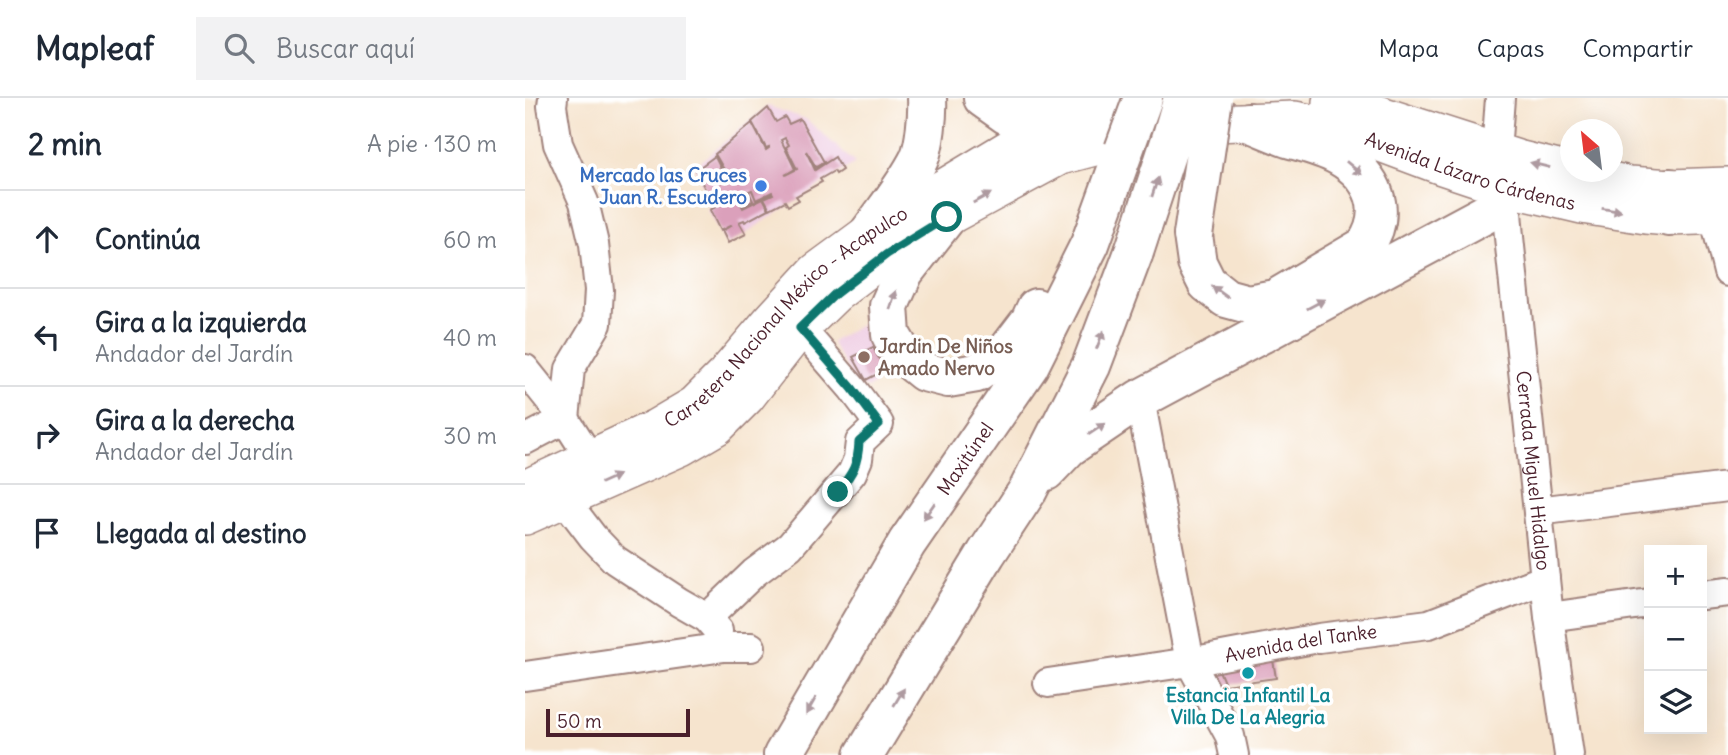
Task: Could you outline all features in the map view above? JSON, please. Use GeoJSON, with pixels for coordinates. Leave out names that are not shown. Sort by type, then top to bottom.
{"type":"FeatureCollection","features":[{"type":"Feature","properties":{"kind":"highway"},"geometry":{"type":"LineString","coordinates":[[869,233],[920,156],[928,114],[927,98]]}},
{"type":"Feature","properties":{"kind":"highway"},"geometry":{"type":"LineString","coordinates":[[983,98],[1007,115],[1034,117],[1089,112]]}},
{"type":"Feature","properties":{"kind":"highway","name":"Maxitúnel"},"geometry":{"type":"LineString","coordinates":[[783,755],[907,543],[1029,366],[1090,244],[1143,98]]}},
{"type":"Feature","properties":{"kind":"highway"},"geometry":{"type":"LineString","coordinates":[[864,755],[1028,490],[1091,366],[1173,136],[1182,98]]}},
{"type":"Feature","properties":{"kind":"highway"},"geometry":{"type":"LineString","coordinates":[[1219,110],[1339,156],[1361,173],[1374,192],[1378,213],[1372,236],[1365,246],[1275,299],[1248,304],[1226,298],[1207,283],[1197,263],[1193,235],[1219,110]]}},
{"type":"Feature","properties":{"kind":"highway"},"geometry":{"type":"LineString","coordinates":[[947,217],[904,272],[889,306],[891,335],[903,355],[924,372],[948,378],[978,373],[1007,351],[1030,321],[1052,278],[1086,192],[1124,150]]}},
{"type":"Feature","properties":{"kind":"highway"},"geometry":{"type":"LineString","coordinates":[[1028,490],[1069,447],[1140,399],[1489,212],[1500,201],[1501,169]]}},
{"type":"Feature","properties":{"kind":"main road","name":"Avenida Lázaro Cárdenas"},"geometry":{"type":"LineString","coordinates":[[1309,98],[1342,101],[1582,205],[1646,215],[1669,203],[1723,206]]}},
{"type":"Feature","properties":{"kind":"main road","name":"Carretera Nacional México - Acapulco"},"geometry":{"type":"LineString","coordinates":[[525,489],[656,428],[695,405],[816,272],[869,233],[1007,150],[1089,112],[1219,110]]}},
{"type":"Feature","properties":{"kind":"main road","name":"Carretera Nacional México - Acapulco"},"geometry":{"type":"LineString","coordinates":[[525,516],[681,447],[717,426],[745,397],[800,328],[835,294],[887,254],[947,217],[1060,156],[1219,110]]}},
{"type":"Feature","properties":{"kind":"main road","name":"Avenida Lázaro Cárdenas"},"geometry":{"type":"LineString","coordinates":[[1219,110],[1346,130],[1442,166],[1501,169]]}},
{"type":"Feature","properties":{"kind":"street"},"geometry":{"type":"LineString","coordinates":[[553,98],[558,144],[584,202],[594,244],[599,290],[597,324],[570,369],[565,419]]}},
{"type":"Feature","properties":{"kind":"street","name":"Cerrada Miguel Hidalgo"},"geometry":{"type":"LineString","coordinates":[[1500,98],[1501,169],[1549,617],[1569,755]]}},
{"type":"Feature","properties":{"kind":"street"},"geometry":{"type":"LineString","coordinates":[[1723,206],[1728,272]]}},
{"type":"Feature","properties":{"kind":"street"},"geometry":{"type":"LineString","coordinates":[[707,618],[754,573],[790,546],[838,492],[852,473],[858,459],[859,442],[879,424],[800,328]]}},
{"type":"Feature","properties":{"kind":"street"},"geometry":{"type":"LineString","coordinates":[[525,369],[565,419],[590,458]]}},
{"type":"Feature","properties":{"kind":"street"},"geometry":{"type":"LineString","coordinates":[[1140,399],[1190,662],[1230,736],[1234,755]]}},
{"type":"Feature","properties":{"kind":"street"},"geometry":{"type":"LineString","coordinates":[[525,440],[565,419]]}},
{"type":"Feature","properties":{"kind":"street"},"geometry":{"type":"LineString","coordinates":[[1538,510],[1728,487]]}},
{"type":"Feature","properties":{"kind":"street"},"geometry":{"type":"LineString","coordinates":[[525,676],[737,647],[720,635],[707,618],[615,560],[593,537],[564,499]]}},
{"type":"Feature","properties":{"kind":"street","name":"Avenida del Tanke"},"geometry":{"type":"LineString","coordinates":[[1048,683],[1190,662],[1319,638],[1429,624],[1545,579]]}},
{"type":"Feature","properties":{"kind":"street"},"geometry":{"type":"LineString","coordinates":[[1707,595],[1728,592]]}},
{"type":"Feature","properties":{"kind":"street"},"geometry":{"type":"LineString","coordinates":[[1549,617],[1644,604]]}},
{"type":"Feature","properties":{"kind":"shaded area","name":"Mercado las Cruces Juan R. Escudero"},"geometry":{"type":"Polygon","coordinates":[[[768,106],[806,119],[855,163],[727,245],[707,210],[712,205],[694,167],[768,106]]]}},
{"type":"Feature","properties":{"kind":"shaded area","name":"Jardin De Niños Amado Nervo"},"geometry":{"type":"Polygon","coordinates":[[[867,321],[896,371],[868,388],[856,383],[831,342],[867,321]]]}},
{"type":"Feature","properties":{"kind":"building","name":"Mercado las Cruces Juan R. Escudero"},"geometry":{"type":"Polygon","coordinates":[[[768,108],[776,122],[785,117],[789,124],[800,119],[824,162],[816,167],[806,151],[815,170],[835,157],[842,170],[836,174],[834,171],[820,179],[822,182],[796,196],[799,200],[788,206],[785,201],[770,209],[764,198],[773,194],[772,192],[756,200],[752,190],[736,195],[743,208],[763,198],[769,209],[745,222],[739,222],[746,234],[728,243],[722,231],[732,225],[720,231],[710,210],[730,199],[729,197],[713,205],[701,181],[717,173],[722,183],[719,176],[726,173],[715,154],[752,123],[766,150],[769,148],[766,148],[752,122],[768,108]],[[785,138],[781,140],[795,169],[785,175],[797,169],[786,147],[789,145],[785,138]]]}},
{"type":"Feature","properties":{"kind":"building"},"geometry":{"type":"Polygon","coordinates":[[[715,156],[721,168],[702,180],[696,170],[715,156]]]}},
{"type":"Feature","properties":{"kind":"building"},"geometry":{"type":"Polygon","coordinates":[[[749,192],[753,201],[743,206],[739,197],[749,192]]]}},
{"type":"Feature","properties":{"kind":"building"},"geometry":{"type":"Polygon","coordinates":[[[873,347],[885,370],[866,380],[853,357],[873,347]]]}},
{"type":"Feature","properties":{"kind":"building","name":"Estancia Infantil La Villa De La Alegria"},"geometry":{"type":"Polygon","coordinates":[[[1273,660],[1276,678],[1225,685],[1218,668],[1273,660]]]}},
{"type":"Feature","properties":{"kind":"place","name":"Mercado las Cruces Juan R. Escudero"},"geometry":{"type":"Point","coordinates":[761,186]}},
{"type":"Feature","properties":{"kind":"place","name":"Jardin De Niños Amado Nervo"},"geometry":{"type":"Point","coordinates":[864,357]}},
{"type":"Feature","properties":{"kind":"place","name":"Estancia Infantil La Villa De La Alegria"},"geometry":{"type":"Point","coordinates":[1248,673]}},
{"type":"Feature","properties":{"kind":"route"},"geometry":{"type":"LineString","coordinates":[[838,492],[852,473],[858,459],[859,442],[879,424],[800,328],[835,294],[887,254],[947,217]]}}]}
